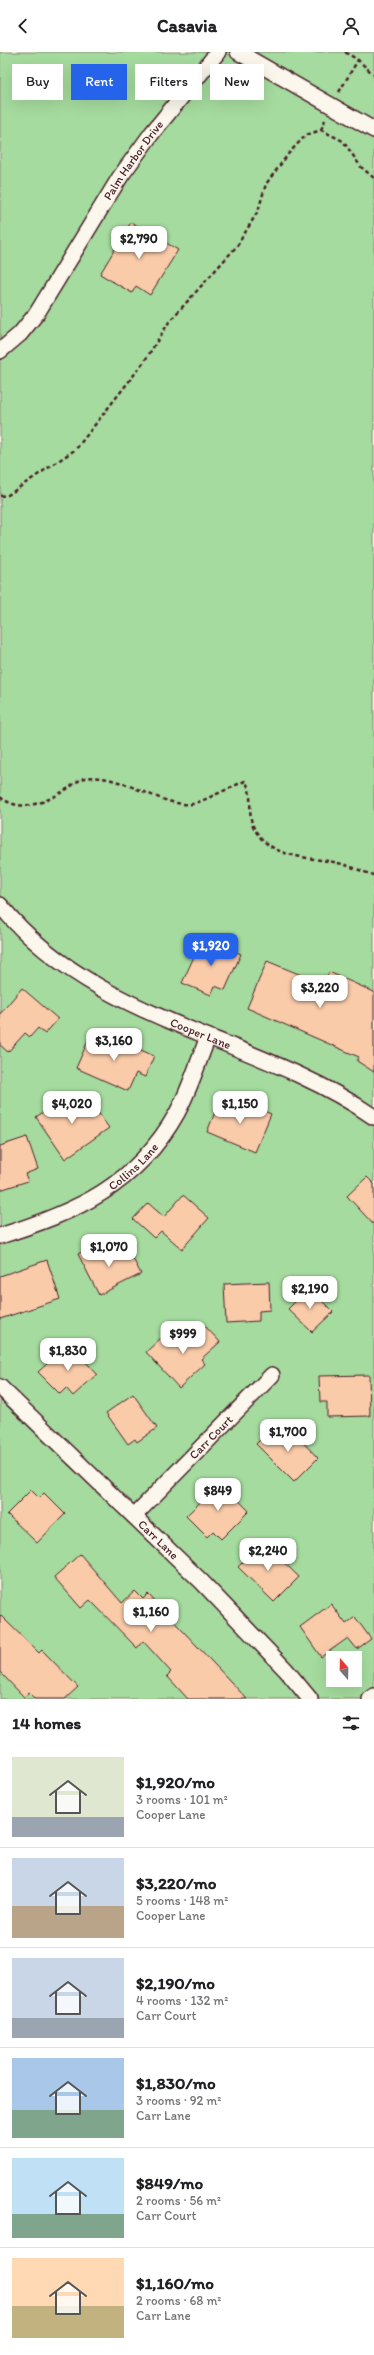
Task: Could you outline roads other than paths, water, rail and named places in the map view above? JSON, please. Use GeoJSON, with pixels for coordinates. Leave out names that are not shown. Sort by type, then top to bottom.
{"type":"FeatureCollection","features":[{"type":"Feature","properties":{"kind":"street","name":"Palm Harbor Drive"},"geometry":{"type":"LineString","coordinates":[[0,351],[20,334],[37,313],[120,177],[152,133],[218,52]]}},
{"type":"Feature","properties":{"kind":"street"},"geometry":{"type":"LineString","coordinates":[[238,52],[374,130]]}},
{"type":"Feature","properties":{"kind":"street","name":"Cooper Lane"},"geometry":{"type":"LineString","coordinates":[[2,913],[42,950],[86,981],[134,1006],[320,1086],[374,1117]]}},
{"type":"Feature","properties":{"kind":"street","name":"Collins Lane"},"geometry":{"type":"LineString","coordinates":[[0,1236],[75,1209],[107,1191],[126,1176],[151,1150],[177,1112],[208,1037]]}},
{"type":"Feature","properties":{"kind":"street","name":"Carr Court"},"geometry":{"type":"LineString","coordinates":[[134,1516],[272,1375]]}},
{"type":"Feature","properties":{"kind":"street","name":"Carr Lane"},"geometry":{"type":"LineString","coordinates":[[0,1387],[240,1620],[310,1699]]}},
{"type":"Feature","properties":{"kind":"street"},"geometry":{"type":"LineString","coordinates":[[370,1699],[374,1696]]}}]}
